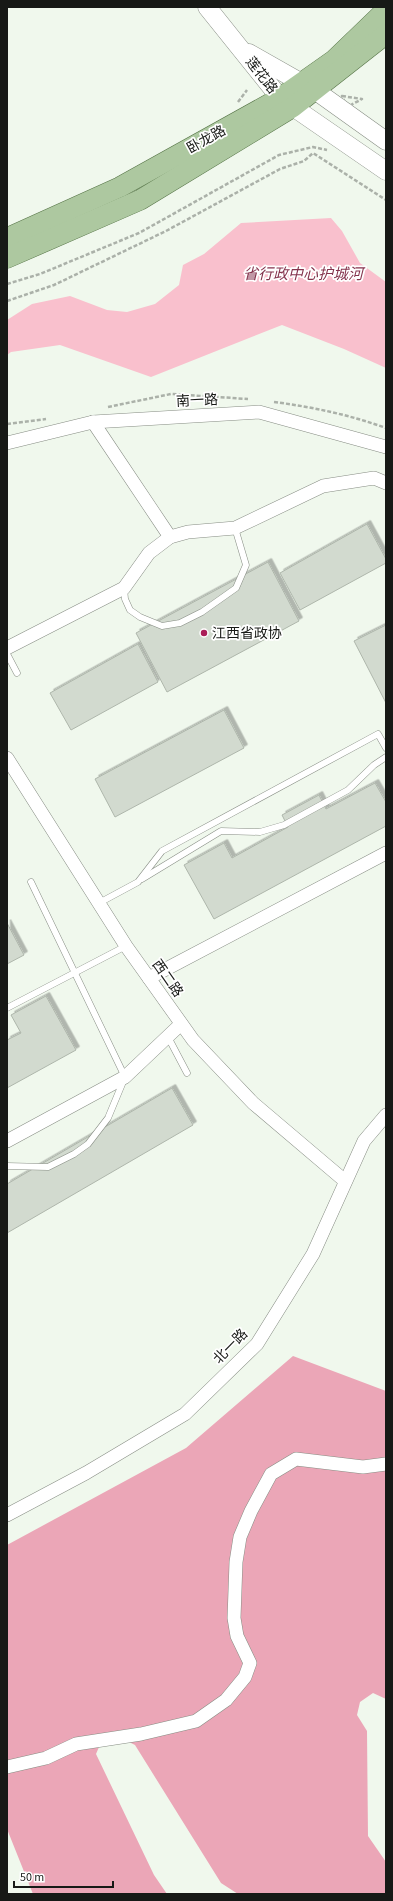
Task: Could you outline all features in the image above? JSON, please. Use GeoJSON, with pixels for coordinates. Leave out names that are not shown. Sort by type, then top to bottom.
{"type":"FeatureCollection","features":[{"type":"Feature","properties":{"kind":"main road"},"geometry":{"type":"LineString","coordinates":[[207,7],[241,48]]}},
{"type":"Feature","properties":{"kind":"main road","name":"卧龙路"},"geometry":{"type":"LineString","coordinates":[[309,87],[334,60],[386,10]]}},
{"type":"Feature","properties":{"kind":"main road","name":"卧龙路"},"geometry":{"type":"LineString","coordinates":[[7,258],[140,200],[386,34]]}},
{"type":"Feature","properties":{"kind":"main road","name":"莲花路"},"geometry":{"type":"LineString","coordinates":[[241,48],[309,87],[386,141]]}},
{"type":"Feature","properties":{"kind":"main road","name":"莲花路"},"geometry":{"type":"LineString","coordinates":[[241,48],[287,102],[386,171]]}},
{"type":"Feature","properties":{"kind":"main road","name":"卧龙路"},"geometry":{"type":"LineString","coordinates":[[7,238],[120,187],[287,102]]}},
{"type":"Feature","properties":{"kind":"street","name":"南一路"},"geometry":{"type":"LineString","coordinates":[[7,442],[93,422],[259,412],[386,446]]}},
{"type":"Feature","properties":{"kind":"street"},"geometry":{"type":"LineString","coordinates":[[93,422],[170,537]]}},
{"type":"Feature","properties":{"kind":"street"},"geometry":{"type":"LineString","coordinates":[[7,648],[124,588],[149,553],[170,537],[188,532],[235,528],[323,486],[374,478],[386,483]]}},
{"type":"Feature","properties":{"kind":"street","name":"西二路"},"geometry":{"type":"LineString","coordinates":[[7,758],[126,946],[193,1040],[253,1103],[345,1181]]}},
{"type":"Feature","properties":{"kind":"street"},"geometry":{"type":"LineString","coordinates":[[149,978],[386,853]]}},
{"type":"Feature","properties":{"kind":"street"},"geometry":{"type":"LineString","coordinates":[[7,1141],[125,1077],[181,1024]]}},
{"type":"Feature","properties":{"kind":"street","name":"北一路"},"geometry":{"type":"LineString","coordinates":[[7,1515],[86,1473],[185,1414],[257,1344],[313,1254],[364,1141],[386,1115]]}},
{"type":"Feature","properties":{"kind":"street"},"geometry":{"type":"LineString","coordinates":[[7,1767],[46,1758],[76,1744],[141,1734],[196,1721],[226,1700],[245,1677],[250,1663],[237,1636],[234,1618],[236,1562],[240,1537],[251,1511],[271,1474],[296,1459],[363,1466],[386,1464]]}},
{"type":"Feature","properties":{"kind":"lane"},"geometry":{"type":"LineString","coordinates":[[124,588],[125,599],[130,610],[140,617],[162,626],[180,623],[202,612],[236,588],[246,566],[235,528]]}},
{"type":"Feature","properties":{"kind":"lane"},"geometry":{"type":"LineString","coordinates":[[7,654],[17,673]]}},
{"type":"Feature","properties":{"kind":"lane"},"geometry":{"type":"LineString","coordinates":[[138,882],[162,851],[364,741],[378,734],[386,748]]}},
{"type":"Feature","properties":{"kind":"lane"},"geometry":{"type":"LineString","coordinates":[[99,904],[221,831],[260,832],[284,825],[348,790],[374,765],[386,757]]}},
{"type":"Feature","properties":{"kind":"lane"},"geometry":{"type":"LineString","coordinates":[[7,1166],[48,1167],[74,1154],[88,1144],[108,1118],[125,1077],[31,882]]}},
{"type":"Feature","properties":{"kind":"lane"},"geometry":{"type":"LineString","coordinates":[[7,1008],[126,946]]}},
{"type":"Feature","properties":{"kind":"lane"},"geometry":{"type":"LineString","coordinates":[[168,1037],[187,1073]]}},
{"type":"Feature","properties":{"kind":"path"},"geometry":{"type":"LineString","coordinates":[[7,284],[40,274],[139,233],[280,155],[313,147],[326,149],[332,153]]}},
{"type":"Feature","properties":{"kind":"path"},"geometry":{"type":"LineString","coordinates":[[7,301],[54,285],[125,251],[220,203],[280,169],[304,160],[313,153],[386,200]]}},
{"type":"Feature","properties":{"kind":"shaded area"},"geometry":{"type":"Polygon","coordinates":[[[293,1356],[386,1391],[386,1699],[373,1693],[360,1702],[357,1715],[367,1731],[368,1836],[386,1862],[386,1894],[238,1894],[221,1883],[135,1745],[119,1737],[102,1740],[96,1754],[154,1875],[167,1894],[33,1894],[7,1829],[7,1545],[186,1448],[293,1356]]]}},
{"type":"Feature","properties":{"kind":"water","name":"省行政中心护城河"},"geometry":{"type":"Polygon","coordinates":[[[331,218],[342,231],[360,263],[386,282],[386,368],[344,349],[282,325],[151,377],[60,345],[11,352],[7,355],[7,320],[32,304],[70,296],[107,310],[127,312],[155,304],[179,285],[183,265],[204,254],[241,223],[331,218]]]}},
{"type":"Feature","properties":{"kind":"building"},"geometry":{"type":"Polygon","coordinates":[[[367,524],[386,559],[386,563],[300,610],[280,573],[367,524]]]}},
{"type":"Feature","properties":{"kind":"building"},"geometry":{"type":"Polygon","coordinates":[[[268,562],[299,621],[167,692],[136,633],[268,562]]]}},
{"type":"Feature","properties":{"kind":"building"},"geometry":{"type":"Polygon","coordinates":[[[386,625],[386,703],[354,641],[386,625]]]}},
{"type":"Feature","properties":{"kind":"building"},"geometry":{"type":"Polygon","coordinates":[[[138,644],[158,682],[71,730],[50,693],[138,644]]]}},
{"type":"Feature","properties":{"kind":"building"},"geometry":{"type":"Polygon","coordinates":[[[224,710],[244,748],[115,817],[95,779],[224,710]]]}},
{"type":"Feature","properties":{"kind":"building"},"geometry":{"type":"Polygon","coordinates":[[[375,783],[386,802],[386,826],[214,919],[184,865],[224,843],[232,858],[288,827],[282,815],[319,795],[326,809],[375,783]]]}},
{"type":"Feature","properties":{"kind":"building"},"geometry":{"type":"Polygon","coordinates":[[[7,923],[24,955],[7,964],[7,923]]]}},
{"type":"Feature","properties":{"kind":"building"},"geometry":{"type":"Polygon","coordinates":[[[46,996],[76,1050],[7,1088],[7,1040],[21,1033],[11,1015],[46,996]]]}},
{"type":"Feature","properties":{"kind":"building"},"geometry":{"type":"Polygon","coordinates":[[[172,1088],[193,1125],[7,1233],[7,1184],[172,1088]]]}},
{"type":"Feature","properties":{"kind":"place","name":"江西省政协"},"geometry":{"type":"Point","coordinates":[204,633]}}]}
